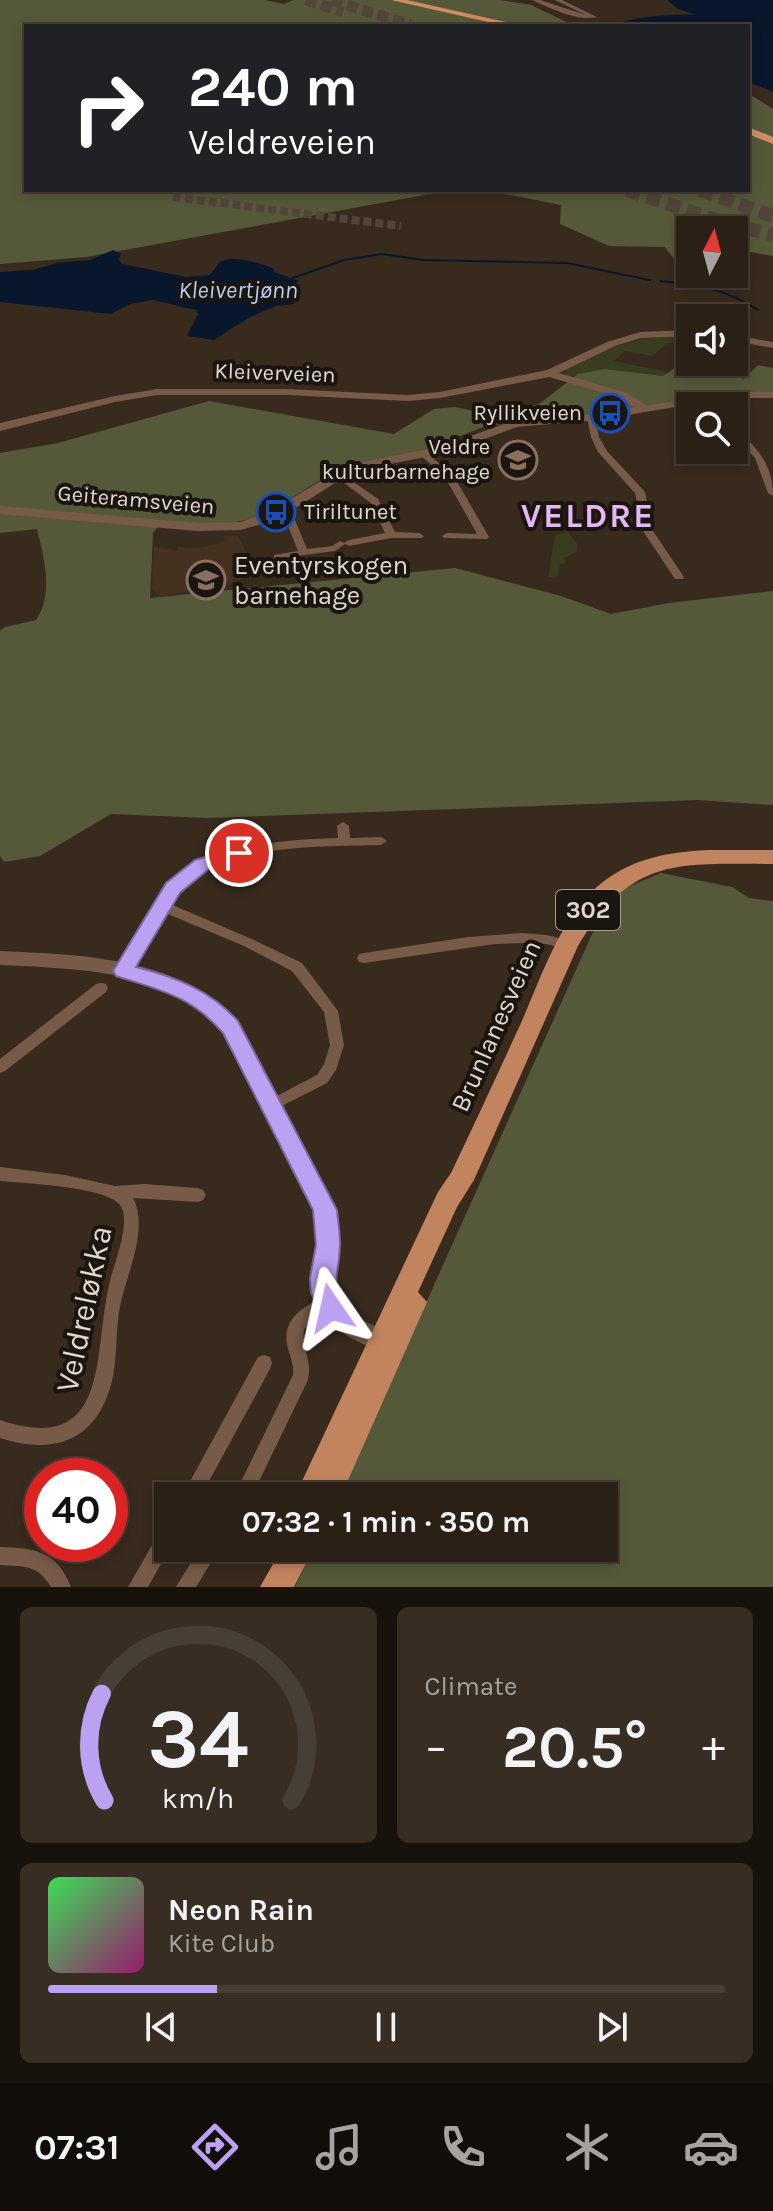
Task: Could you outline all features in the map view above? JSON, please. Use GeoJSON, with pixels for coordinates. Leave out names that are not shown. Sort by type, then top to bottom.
{"type":"FeatureCollection","features":[{"type":"Feature","properties":{"kind":"highway"},"geometry":{"type":"LineString","coordinates":[[395,0],[509,24]]}},
{"type":"Feature","properties":{"kind":"highway"},"geometry":{"type":"LineString","coordinates":[[750,131],[773,141]]}},
{"type":"Feature","properties":{"kind":"main road","name":"Brunlanesveien"},"geometry":{"type":"LineString","coordinates":[[332,1482],[447,1200],[461,1180],[568,944],[598,896],[635,869],[673,859],[773,857]]}},
{"type":"Feature","properties":{"kind":"main road","name":"Brunlanesveien"},"geometry":{"type":"LineString","coordinates":[[317,1482],[387,1343]]}},
{"type":"Feature","properties":{"kind":"main road"},"geometry":{"type":"LineString","coordinates":[[264,1587],[276,1562]]}},
{"type":"Feature","properties":{"kind":"main road"},"geometry":{"type":"LineString","coordinates":[[276,1587],[291,1562]]}},
{"type":"Feature","properties":{"kind":"street"},"geometry":{"type":"LineString","coordinates":[[535,0],[564,8],[582,19],[594,17],[558,0]]}},
{"type":"Feature","properties":{"kind":"street","name":"Kleiverveien"},"geometry":{"type":"LineString","coordinates":[[0,427],[157,392],[273,391],[408,398],[505,384],[550,373],[625,338],[676,333]]}},
{"type":"Feature","properties":{"kind":"street"},"geometry":{"type":"LineString","coordinates":[[748,341],[773,345]]}},
{"type":"Feature","properties":{"kind":"street"},"geometry":{"type":"LineString","coordinates":[[550,373],[568,381],[619,393],[645,409]]}},
{"type":"Feature","properties":{"kind":"street","name":"Geiteramsveien"},"geometry":{"type":"LineString","coordinates":[[748,395],[773,395]]}},
{"type":"Feature","properties":{"kind":"street","name":"Geiteramsveien"},"geometry":{"type":"LineString","coordinates":[[0,510],[209,528],[241,526],[281,512],[339,475],[376,462],[424,454],[515,424],[591,418],[676,404]]}},
{"type":"Feature","properties":{"kind":"street"},"geometry":{"type":"LineString","coordinates":[[591,418],[595,437],[603,452],[640,492],[648,531],[679,577]]}},
{"type":"Feature","properties":{"kind":"street"},"geometry":{"type":"LineString","coordinates":[[748,445],[759,457],[773,493]]}},
{"type":"Feature","properties":{"kind":"street"},"geometry":{"type":"LineString","coordinates":[[424,454],[449,475],[484,537],[447,536]]}},
{"type":"Feature","properties":{"kind":"street"},"geometry":{"type":"LineString","coordinates":[[339,475],[375,501],[391,535]]}},
{"type":"Feature","properties":{"kind":"street"},"geometry":{"type":"LineString","coordinates":[[281,512],[290,520],[304,553]]}},
{"type":"Feature","properties":{"kind":"street"},"geometry":{"type":"LineString","coordinates":[[278,557],[391,535],[419,536]]}},
{"type":"Feature","properties":{"kind":"street"},"geometry":{"type":"LineString","coordinates":[[343,826],[344,843]]}},
{"type":"Feature","properties":{"kind":"street"},"geometry":{"type":"LineString","coordinates":[[123,971],[173,888],[187,873],[220,858],[381,841]]}},
{"type":"Feature","properties":{"kind":"street"},"geometry":{"type":"LineString","coordinates":[[162,906],[297,967],[331,1011],[337,1045],[331,1066],[322,1079],[272,1105]]}},
{"type":"Feature","properties":{"kind":"street"},"geometry":{"type":"LineString","coordinates":[[364,958],[493,941],[549,938],[568,944]]}},
{"type":"Feature","properties":{"kind":"street"},"geometry":{"type":"LineString","coordinates":[[0,958],[48,960],[123,971],[168,983],[218,1013],[245,1052],[325,1210],[328,1245],[322,1278],[328,1303],[341,1321],[387,1343]]}},
{"type":"Feature","properties":{"kind":"street"},"geometry":{"type":"LineString","coordinates":[[0,1067],[101,988]]}},
{"type":"Feature","properties":{"kind":"street","name":"Veldreløkka"},"geometry":{"type":"LineString","coordinates":[[0,1174],[87,1185],[116,1192],[129,1205],[132,1228],[112,1308],[102,1387],[92,1410],[82,1423],[62,1435],[21,1438],[0,1429]]}},
{"type":"Feature","properties":{"kind":"street"},"geometry":{"type":"LineString","coordinates":[[116,1192],[198,1195]]}},
{"type":"Feature","properties":{"kind":"street"},"geometry":{"type":"LineString","coordinates":[[250,1482],[301,1376],[303,1366],[295,1345],[297,1327],[308,1312],[328,1303]]}},
{"type":"Feature","properties":{"kind":"street"},"geometry":{"type":"LineString","coordinates":[[199,1482],[264,1363]]}},
{"type":"Feature","properties":{"kind":"street"},"geometry":{"type":"LineString","coordinates":[[0,1556],[44,1561],[52,1568],[62,1587]]}},
{"type":"Feature","properties":{"kind":"street"},"geometry":{"type":"LineString","coordinates":[[137,1587],[154,1558]]}},
{"type":"Feature","properties":{"kind":"street"},"geometry":{"type":"LineString","coordinates":[[185,1587],[202,1562]]}},
{"type":"Feature","properties":{"kind":"shaded area"},"geometry":{"type":"Polygon","coordinates":[[[223,536],[238,536],[258,576],[160,597],[152,588],[154,547],[177,550],[178,547],[197,548],[225,542],[223,536]]]}},
{"type":"Feature","properties":{"kind":"green space"},"geometry":{"type":"Polygon","coordinates":[[[0,0],[265,0],[284,4],[293,0],[500,0],[531,5],[571,24],[24,24],[24,192],[441,192],[86,257],[0,264],[0,0]]]}},
{"type":"Feature","properties":{"kind":"green space"},"geometry":{"type":"Polygon","coordinates":[[[750,94],[773,109],[773,256],[748,253],[748,216],[676,216],[676,260],[665,247],[609,246],[560,224],[561,205],[495,192],[750,192],[750,94]]]}},
{"type":"Feature","properties":{"kind":"green space"},"geometry":{"type":"Polygon","coordinates":[[[676,336],[676,342],[666,344],[652,356],[625,351],[614,361],[668,372],[663,376],[605,369],[570,379],[565,374],[566,370],[612,348],[676,336]]]}},
{"type":"Feature","properties":{"kind":"green space"},"geometry":{"type":"Polygon","coordinates":[[[758,365],[773,368],[773,393],[676,392],[676,402],[646,408],[486,426],[424,450],[325,477],[261,517],[219,525],[161,523],[153,533],[150,598],[455,568],[561,596],[611,614],[669,603],[773,591],[773,805],[697,800],[208,818],[111,814],[40,856],[4,862],[0,856],[0,631],[36,620],[45,599],[46,587],[45,564],[37,529],[0,533],[0,453],[58,443],[209,401],[394,434],[434,409],[455,407],[496,416],[539,404],[578,374],[605,369],[663,376],[676,367],[676,376],[732,376],[744,379],[758,365]]]}},
{"type":"Feature","properties":{"kind":"green space"},"geometry":{"type":"Polygon","coordinates":[[[568,532],[578,545],[576,552],[564,558],[566,563],[560,564],[558,576],[548,577],[555,535],[568,532]]]}},
{"type":"Feature","properties":{"kind":"green space"},"geometry":{"type":"Polygon","coordinates":[[[661,873],[732,887],[749,898],[773,901],[773,1587],[295,1587],[307,1562],[618,1562],[618,1482],[345,1482],[598,921],[625,888],[661,873]]]}},
{"type":"Feature","properties":{"kind":"water"},"geometry":{"type":"Polygon","coordinates":[[[667,0],[773,0],[773,92],[750,83],[750,24],[618,24],[654,16],[696,15],[678,9],[667,0]]]}},
{"type":"Feature","properties":{"kind":"water","name":"Kleivertjønn"},"geometry":{"type":"Polygon","coordinates":[[[113,250],[121,254],[119,260],[122,264],[186,277],[209,275],[218,264],[229,259],[260,264],[299,281],[283,289],[295,304],[276,306],[250,317],[214,340],[187,336],[198,314],[196,310],[153,300],[130,304],[111,314],[0,302],[0,272],[90,260],[113,250]]]}},
{"type":"Feature","properties":{"kind":"waterway"},"geometry":{"type":"LineString","coordinates":[[293,278],[344,260],[382,254],[423,260],[567,263],[650,280]]}},
{"type":"Feature","properties":{"kind":"waterway"},"geometry":{"type":"LineString","coordinates":[[660,281],[711,289],[735,297],[758,310]]}},
{"type":"Feature","properties":{"kind":"tunnel"},"geometry":{"type":"LineString","coordinates":[[306,0],[343,12]]}},
{"type":"Feature","properties":{"kind":"tunnel"},"geometry":{"type":"LineString","coordinates":[[332,0],[407,24]]}},
{"type":"Feature","properties":{"kind":"tunnel"},"geometry":{"type":"LineString","coordinates":[[633,192],[773,235]]}},
{"type":"Feature","properties":{"kind":"tunnel"},"geometry":{"type":"LineString","coordinates":[[706,192],[773,216]]}},
{"type":"Feature","properties":{"kind":"tunnel"},"geometry":{"type":"LineString","coordinates":[[173,197],[401,226]]}},
{"type":"Feature","properties":{"kind":"place","name":"Ryllikveien"},"geometry":{"type":"Point","coordinates":[610,413]}},
{"type":"Feature","properties":{"kind":"place","name":"Veldre kulturbarnehage"},"geometry":{"type":"Point","coordinates":[518,460]}},
{"type":"Feature","properties":{"kind":"place","name":"Tiriltunet"},"geometry":{"type":"Point","coordinates":[276,512]}},
{"type":"Feature","properties":{"kind":"place","name":"Eventyrskogen barnehage"},"geometry":{"type":"Point","coordinates":[206,580]}},
{"type":"Feature","properties":{"kind":"district","name":"VELDRE"},"geometry":{"type":"Point","coordinates":[588,516]}},
{"type":"Feature","properties":{"kind":"route"},"geometry":{"type":"LineString","coordinates":[[239,853],[202,864],[187,873],[173,888],[123,971],[187,991],[218,1013],[230,1027],[325,1210],[329,1228],[322,1278],[323,1293],[331,1308]]}}]}
